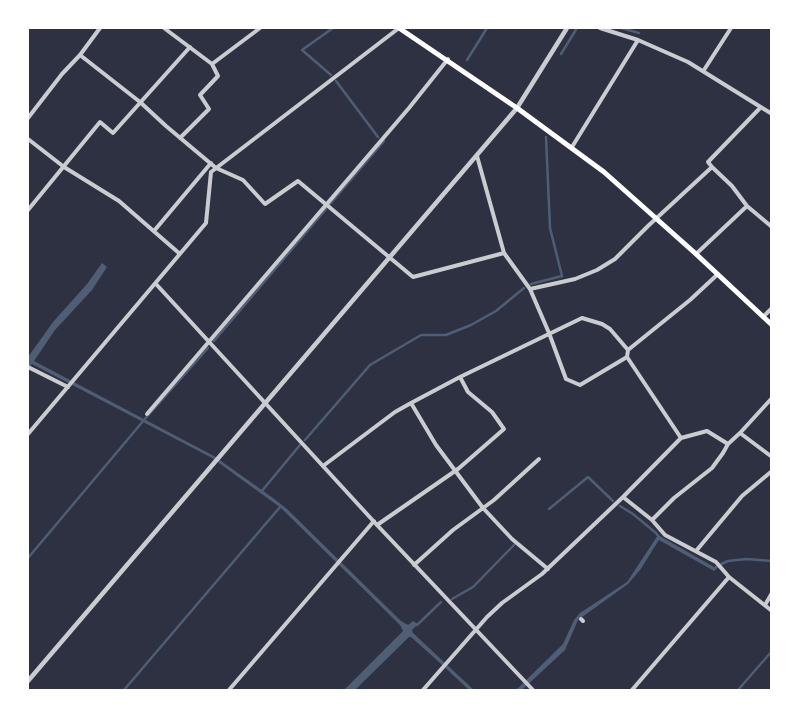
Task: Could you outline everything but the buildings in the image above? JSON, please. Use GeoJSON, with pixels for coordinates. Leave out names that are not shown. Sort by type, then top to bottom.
{"type":"FeatureCollection","features":[{"type":"Feature","properties":{"kind":"main road"},"geometry":{"type":"LineString","coordinates":[[399,28],[448,59],[604,172],[772,325]]}},
{"type":"Feature","properties":{"kind":"street"},"geometry":{"type":"LineString","coordinates":[[28,118],[62,74],[80,56],[100,28]]}},
{"type":"Feature","properties":{"kind":"street"},"geometry":{"type":"LineString","coordinates":[[164,28],[212,64],[218,76],[200,95],[209,109],[180,138]]}},
{"type":"Feature","properties":{"kind":"street"},"geometry":{"type":"LineString","coordinates":[[212,64],[260,28]]}},
{"type":"Feature","properties":{"kind":"street"},"geometry":{"type":"LineString","coordinates":[[28,434],[206,224],[211,172],[399,28]]}},
{"type":"Feature","properties":{"kind":"street"},"geometry":{"type":"LineString","coordinates":[[28,681],[517,108],[567,28]]}},
{"type":"Feature","properties":{"kind":"street"},"geometry":{"type":"LineString","coordinates":[[600,28],[638,40],[704,70],[772,114]]}},
{"type":"Feature","properties":{"kind":"street"},"geometry":{"type":"LineString","coordinates":[[704,70],[731,28]]}},
{"type":"Feature","properties":{"kind":"street"},"geometry":{"type":"LineString","coordinates":[[572,147],[638,40]]}},
{"type":"Feature","properties":{"kind":"street"},"geometry":{"type":"LineString","coordinates":[[28,210],[100,122],[114,133],[190,47]]}},
{"type":"Feature","properties":{"kind":"street"},"geometry":{"type":"LineString","coordinates":[[80,56],[140,102],[216,168],[243,180],[265,204],[298,182],[413,277],[504,253]]}},
{"type":"Feature","properties":{"kind":"street"},"geometry":{"type":"LineString","coordinates":[[146,414],[409,108],[448,59]]}},
{"type":"Feature","properties":{"kind":"street"},"geometry":{"type":"LineString","coordinates":[[761,107],[708,162],[732,186],[747,206],[772,227]]}},
{"type":"Feature","properties":{"kind":"street"},"geometry":{"type":"LineString","coordinates":[[28,139],[64,167],[119,201],[180,254]]}},
{"type":"Feature","properties":{"kind":"street"},"geometry":{"type":"LineString","coordinates":[[477,156],[504,253],[530,290],[549,333],[566,380],[580,385],[627,357]]}},
{"type":"Feature","properties":{"kind":"street"},"geometry":{"type":"LineString","coordinates":[[154,231],[211,163]]}},
{"type":"Feature","properties":{"kind":"street"},"geometry":{"type":"LineString","coordinates":[[530,290],[575,279],[597,270],[615,259],[712,167]]}},
{"type":"Feature","properties":{"kind":"street"},"geometry":{"type":"LineString","coordinates":[[696,254],[747,206]]}},
{"type":"Feature","properties":{"kind":"street"},"geometry":{"type":"LineString","coordinates":[[681,438],[627,357],[628,350],[690,300],[718,274]]}},
{"type":"Feature","properties":{"kind":"street"},"geometry":{"type":"LineString","coordinates":[[156,284],[375,523],[533,690]]}},
{"type":"Feature","properties":{"kind":"street"},"geometry":{"type":"LineString","coordinates":[[762,317],[772,308]]}},
{"type":"Feature","properties":{"kind":"street"},"geometry":{"type":"LineString","coordinates":[[323,466],[387,418],[411,403],[582,318],[602,324],[610,329],[628,350]]}},
{"type":"Feature","properties":{"kind":"street"},"geometry":{"type":"LineString","coordinates":[[29,367],[68,386]]}},
{"type":"Feature","properties":{"kind":"street"},"geometry":{"type":"LineString","coordinates":[[229,690],[341,559],[375,523],[454,470],[504,429],[492,412],[468,392],[460,377]]}},
{"type":"Feature","properties":{"kind":"street"},"geometry":{"type":"LineString","coordinates":[[652,520],[674,498],[712,468],[724,453],[728,444],[740,434],[772,398]]}},
{"type":"Feature","properties":{"kind":"street"},"geometry":{"type":"LineString","coordinates":[[411,403],[436,445],[483,508],[512,539],[548,569]]}},
{"type":"Feature","properties":{"kind":"street"},"geometry":{"type":"LineString","coordinates":[[423,690],[475,630],[502,603],[548,569],[681,438],[707,430],[728,444]]}},
{"type":"Feature","properties":{"kind":"street"},"geometry":{"type":"LineString","coordinates":[[740,434],[772,457]]}},
{"type":"Feature","properties":{"kind":"street"},"geometry":{"type":"LineString","coordinates":[[414,565],[539,459]]}},
{"type":"Feature","properties":{"kind":"street"},"geometry":{"type":"LineString","coordinates":[[696,552],[742,496],[772,471]]}},
{"type":"Feature","properties":{"kind":"street"},"geometry":{"type":"LineString","coordinates":[[623,497],[652,520],[664,538],[696,552],[719,565],[729,577],[772,611]]}},
{"type":"Feature","properties":{"kind":"street"},"geometry":{"type":"LineString","coordinates":[[632,690],[729,577]]}},
{"type":"Feature","properties":{"kind":"street"},"geometry":{"type":"LineString","coordinates":[[765,605],[772,594]]}},
{"type":"Feature","properties":{"kind":"water"},"geometry":{"type":"Polygon","coordinates":[[[102,263],[107,267],[92,290],[55,330],[34,361],[214,456],[273,498],[287,509],[401,621],[408,625],[413,621],[418,624],[412,630],[413,633],[474,690],[469,690],[409,637],[355,690],[344,690],[403,631],[400,625],[281,508],[212,458],[32,364],[28,368],[28,357],[53,322],[87,284],[102,263]]]}},
{"type":"Feature","properties":{"kind":"water"},"geometry":{"type":"Polygon","coordinates":[[[658,535],[714,567],[721,564],[714,571],[659,540],[640,570],[628,584],[578,620],[565,650],[523,689],[516,690],[563,644],[574,620],[580,613],[627,582],[658,535]]]}},
{"type":"Feature","properties":{"kind":"waterway"},"geometry":{"type":"LineString","coordinates":[[331,75],[302,50],[333,28]]}},
{"type":"Feature","properties":{"kind":"waterway"},"geometry":{"type":"LineString","coordinates":[[467,60],[487,28]]}},
{"type":"Feature","properties":{"kind":"waterway"},"geometry":{"type":"LineString","coordinates":[[561,54],[577,28]]}},
{"type":"Feature","properties":{"kind":"waterway"},"geometry":{"type":"LineString","coordinates":[[621,28],[639,33]]}},
{"type":"Feature","properties":{"kind":"waterway"},"geometry":{"type":"LineString","coordinates":[[336,81],[378,137]]}},
{"type":"Feature","properties":{"kind":"waterway"},"geometry":{"type":"LineString","coordinates":[[531,284],[562,276],[550,228],[546,137]]}},
{"type":"Feature","properties":{"kind":"waterway"},"geometry":{"type":"LineString","coordinates":[[330,204],[384,141]]}},
{"type":"Feature","properties":{"kind":"waterway"},"geometry":{"type":"LineString","coordinates":[[214,341],[326,209]]}},
{"type":"Feature","properties":{"kind":"waterway"},"geometry":{"type":"LineString","coordinates":[[305,440],[370,365],[421,335],[446,335],[471,325],[496,311],[524,288]]}},
{"type":"Feature","properties":{"kind":"waterway"},"geometry":{"type":"LineString","coordinates":[[28,558],[144,420],[208,348]]}},
{"type":"Feature","properties":{"kind":"waterway"},"geometry":{"type":"LineString","coordinates":[[261,492],[300,445]]}},
{"type":"Feature","properties":{"kind":"waterway"},"geometry":{"type":"LineString","coordinates":[[549,509],[588,477],[613,501]]}},
{"type":"Feature","properties":{"kind":"waterway"},"geometry":{"type":"LineString","coordinates":[[620,506],[633,514],[659,537]]}},
{"type":"Feature","properties":{"kind":"waterway"},"geometry":{"type":"LineString","coordinates":[[124,690],[280,507]]}},
{"type":"Feature","properties":{"kind":"waterway"},"geometry":{"type":"LineString","coordinates":[[452,599],[473,587],[514,545]]}},
{"type":"Feature","properties":{"kind":"waterway"},"geometry":{"type":"LineString","coordinates":[[719,565],[728,561],[746,559],[772,561]]}},
{"type":"Feature","properties":{"kind":"waterway"},"geometry":{"type":"LineString","coordinates":[[417,625],[441,602]]}},
{"type":"Feature","properties":{"kind":"waterway"},"geometry":{"type":"LineString","coordinates":[[738,690],[772,651]]}}]}
